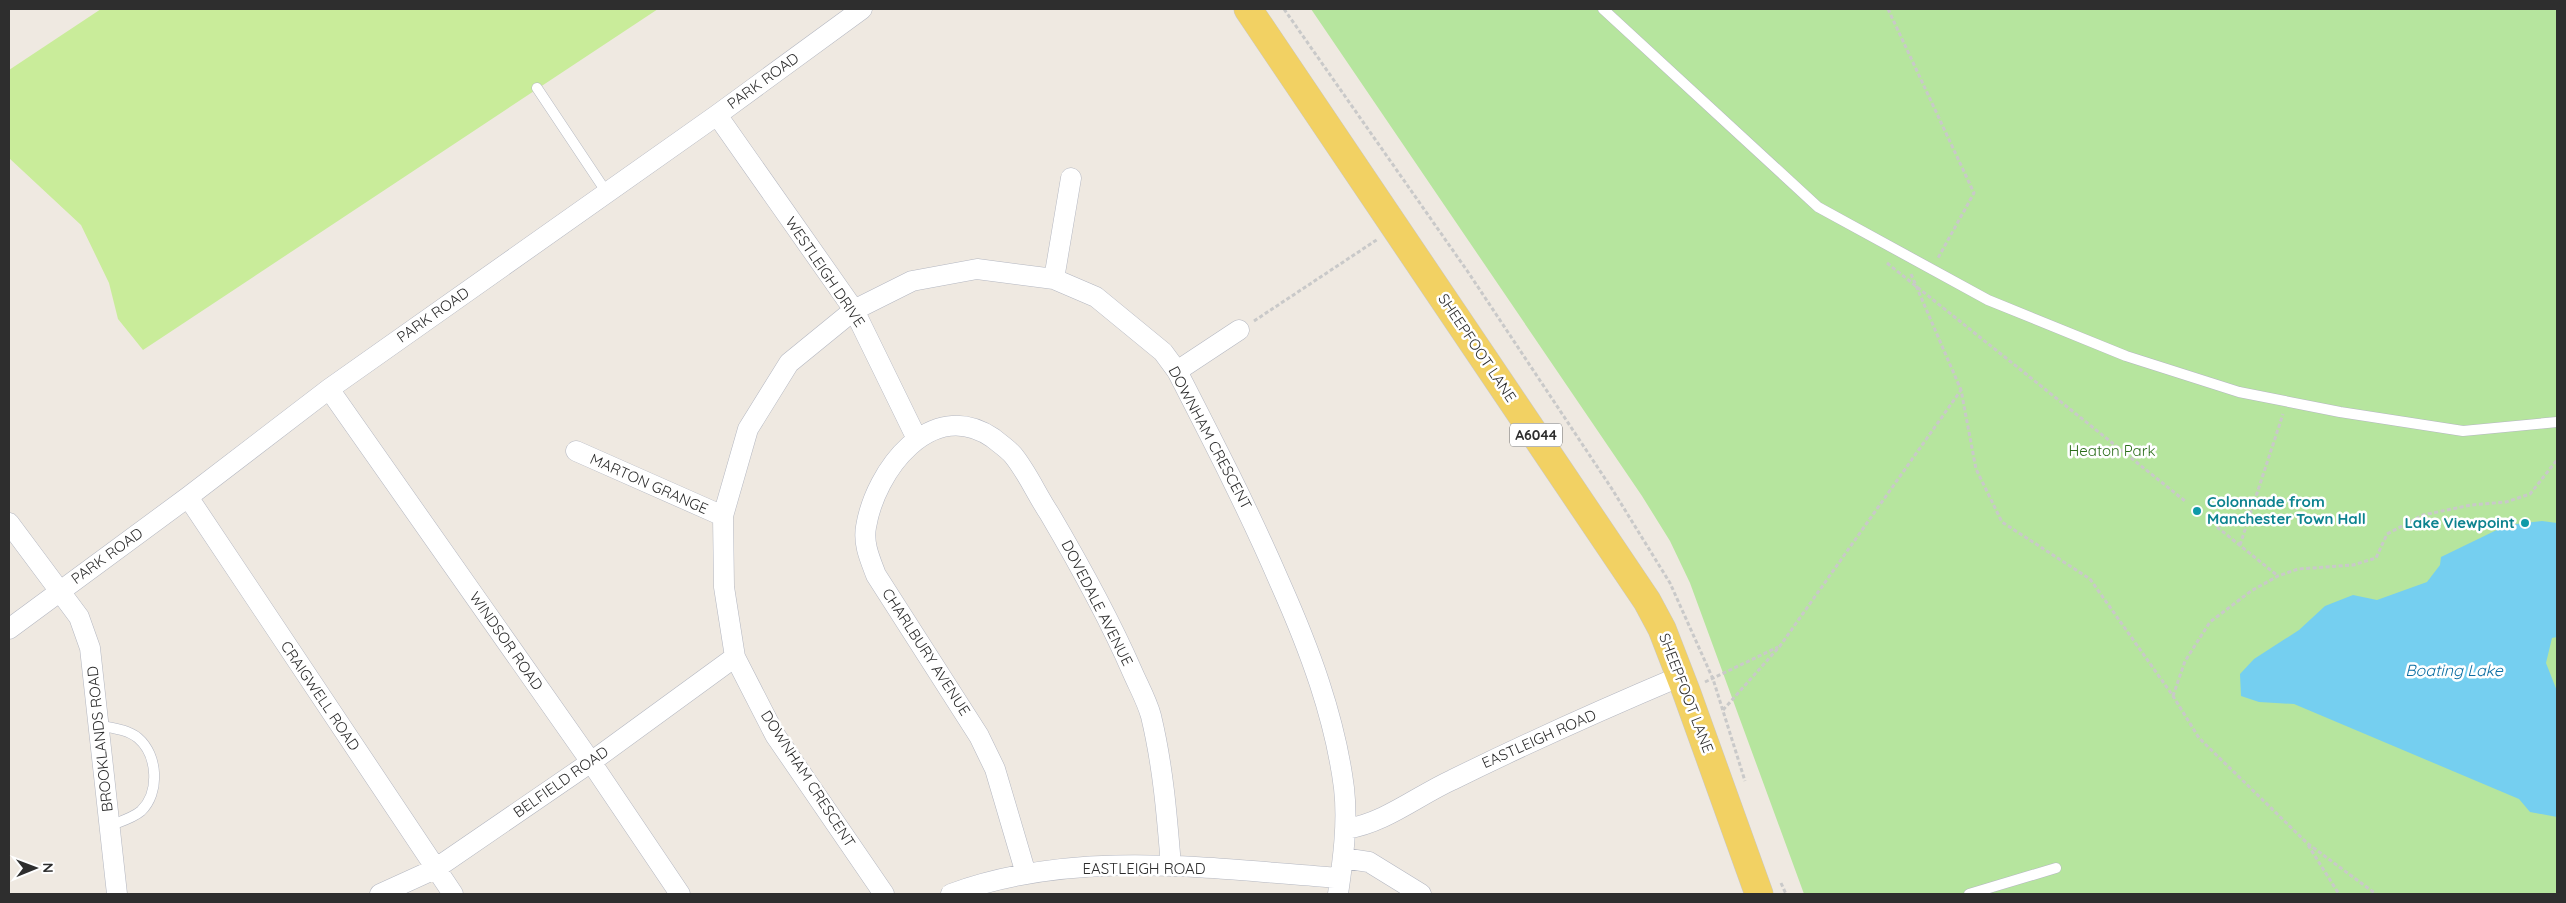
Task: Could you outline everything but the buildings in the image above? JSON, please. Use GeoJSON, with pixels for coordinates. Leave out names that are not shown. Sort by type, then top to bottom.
{"type":"FeatureCollection","features":[{"type":"Feature","properties":{"kind":"main road","name":"SHEEPFOOT LANE"},"geometry":{"type":"LineString","coordinates":[[1248,9],[1642,593],[1662,629],[1684,684],[1760,894]]}},
{"type":"Feature","properties":{"kind":"street","name":"PARK ROAD"},"geometry":{"type":"LineString","coordinates":[[9,629],[188,497],[329,389],[717,115],[862,9]]}},
{"type":"Feature","properties":{"kind":"street","name":"WESTLEIGH DRIVE"},"geometry":{"type":"LineString","coordinates":[[717,115],[854,310],[918,439]]}},
{"type":"Feature","properties":{"kind":"street"},"geometry":{"type":"LineString","coordinates":[[1054,279],[1071,178]]}},
{"type":"Feature","properties":{"kind":"street","name":"DOWNHAM CRESCENT"},"geometry":{"type":"LineString","coordinates":[[884,894],[775,735],[735,657],[724,587],[723,516],[748,429],[789,363],[854,310],[912,282],[977,269],[1054,279],[1096,297],[1163,352],[1177,371],[1249,512],[1310,650],[1337,746],[1344,790],[1346,829],[1339,886]]}},
{"type":"Feature","properties":{"kind":"street"},"geometry":{"type":"LineString","coordinates":[[1177,371],[1239,330]]}},
{"type":"Feature","properties":{"kind":"street","name":"WINDSOR ROAD"},"geometry":{"type":"LineString","coordinates":[[329,389],[591,762],[680,894]]}},
{"type":"Feature","properties":{"kind":"street","name":"DOVEDALE AVENUE"},"geometry":{"type":"LineString","coordinates":[[918,439],[945,426],[959,425],[992,438],[1013,454],[1069,547],[1116,635],[1151,714],[1164,782],[1171,866]]}},
{"type":"Feature","properties":{"kind":"street","name":"CHARLBURY AVENUE"},"geometry":{"type":"LineString","coordinates":[[918,439],[895,459],[881,480],[866,528],[866,547],[876,575],[980,736],[995,769],[1026,874]]}},
{"type":"Feature","properties":{"kind":"street","name":"MARTON GRANGE"},"geometry":{"type":"LineString","coordinates":[[576,451],[723,516]]}},
{"type":"Feature","properties":{"kind":"street","name":"CRAIGWELL ROAD"},"geometry":{"type":"LineString","coordinates":[[188,497],[453,894]]}},
{"type":"Feature","properties":{"kind":"street","name":"BROOKLANDS ROAD"},"geometry":{"type":"LineString","coordinates":[[9,523],[79,617],[90,648],[117,894]]}},
{"type":"Feature","properties":{"kind":"street","name":"BELFIELD ROAD"},"geometry":{"type":"LineString","coordinates":[[380,894],[435,869],[591,762],[735,657]]}},
{"type":"Feature","properties":{"kind":"street","name":"EASTLEIGH ROAD"},"geometry":{"type":"LineString","coordinates":[[1346,829],[1378,821],[1427,792],[1521,746],[1684,684]]}},
{"type":"Feature","properties":{"kind":"street"},"geometry":{"type":"LineString","coordinates":[[1342,858],[1368,862],[1421,894]]}},
{"type":"Feature","properties":{"kind":"street","name":"EASTLEIGH ROAD"},"geometry":{"type":"LineString","coordinates":[[952,894],[984,882],[1026,874],[1098,866],[1171,866],[1339,886]]}},
{"type":"Feature","properties":{"kind":"lane"},"geometry":{"type":"LineString","coordinates":[[1603,9],[1818,208],[1901,251],[1988,300],[2126,356],[2239,392],[2340,412],[2463,431],[2557,422]]}},
{"type":"Feature","properties":{"kind":"lane"},"geometry":{"type":"LineString","coordinates":[[538,88],[607,192]]}},
{"type":"Feature","properties":{"kind":"lane"},"geometry":{"type":"LineString","coordinates":[[98,725],[120,730],[138,738],[150,756],[155,774],[151,796],[140,811],[109,826]]}},
{"type":"Feature","properties":{"kind":"lane"},"geometry":{"type":"LineString","coordinates":[[1969,894],[2056,868]]}},
{"type":"Feature","properties":{"kind":"path"},"geometry":{"type":"LineString","coordinates":[[1888,9],[1974,193],[1932,268]]}},
{"type":"Feature","properties":{"kind":"path"},"geometry":{"type":"LineString","coordinates":[[1239,330],[1396,228]]}},
{"type":"Feature","properties":{"kind":"path"},"geometry":{"type":"LineString","coordinates":[[1901,251],[1961,390],[1976,469],[2002,522],[2090,580],[2173,696],[2199,738],[2307,843],[2376,894]]}},
{"type":"Feature","properties":{"kind":"path"},"geometry":{"type":"LineString","coordinates":[[1886,262],[2185,501]]}},
{"type":"Feature","properties":{"kind":"path"},"geometry":{"type":"LineString","coordinates":[[1723,710],[1780,646],[1961,390]]}},
{"type":"Feature","properties":{"kind":"path"},"geometry":{"type":"LineString","coordinates":[[2240,545],[2287,402]]}},
{"type":"Feature","properties":{"kind":"path"},"geometry":{"type":"LineString","coordinates":[[2173,696],[2185,661],[2210,622],[2251,591],[2278,576],[2298,569],[2353,565],[2376,558],[2387,534],[2423,515],[2471,505],[2506,502],[2530,494],[2557,460]]}},
{"type":"Feature","properties":{"kind":"path"},"geometry":{"type":"LineString","coordinates":[[2217,527],[2278,576]]}},
{"type":"Feature","properties":{"kind":"path"},"geometry":{"type":"LineString","coordinates":[[1684,684],[1780,646]]}},
{"type":"Feature","properties":{"kind":"path"},"geometry":{"type":"LineString","coordinates":[[2307,843],[2338,894]]}},
{"type":"Feature","properties":{"kind":"green space"},"geometry":{"type":"Polygon","coordinates":[[[101,9],[658,9],[143,350],[118,319],[109,283],[81,225],[9,158],[9,70],[101,9]]]}},
{"type":"Feature","properties":{"kind":"green space","name":"Heaton Park"},"geometry":{"type":"Polygon","coordinates":[[[1311,9],[2557,9],[2557,894],[1804,894],[1690,583],[1670,541],[1642,496],[1311,9]]]}},
{"type":"Feature","properties":{"kind":"water","name":"Boating Lake"},"geometry":{"type":"Polygon","coordinates":[[[2542,521],[2557,523],[2557,637],[2552,638],[2546,663],[2557,691],[2557,817],[2530,812],[2519,799],[2294,704],[2259,702],[2241,696],[2240,674],[2254,659],[2299,630],[2325,606],[2353,595],[2377,600],[2427,582],[2440,565],[2441,557],[2507,525],[2542,521]]]}},
{"type":"Feature","properties":{"kind":"place","name":"Colonnade from Manchester Town Hall"},"geometry":{"type":"Point","coordinates":[2197,511]}},
{"type":"Feature","properties":{"kind":"place","name":"Lake Viewpoint"},"geometry":{"type":"Point","coordinates":[2525,523]}}]}
